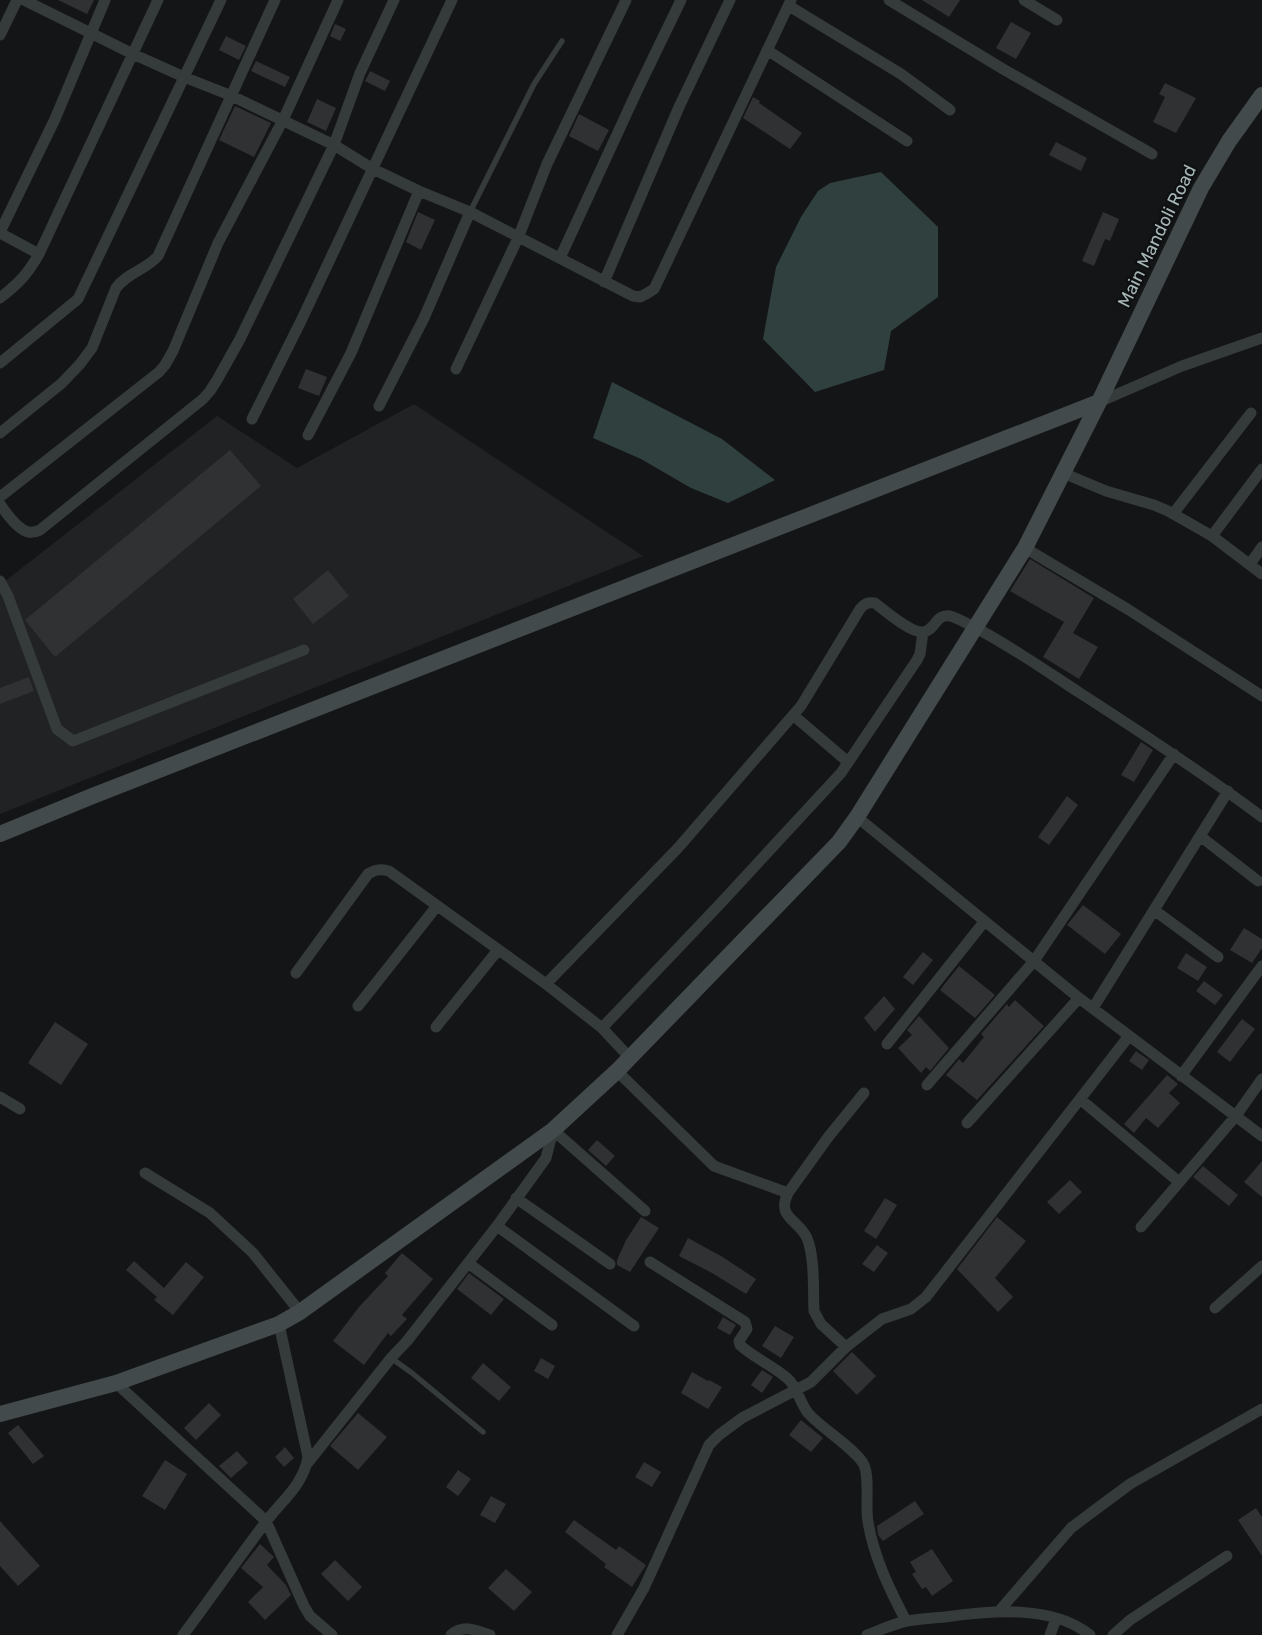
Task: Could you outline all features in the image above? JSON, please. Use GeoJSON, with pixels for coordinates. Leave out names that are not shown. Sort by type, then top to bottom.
{"type":"FeatureCollection","features":[{"type":"Feature","properties":{"kind":"street"},"geometry":{"type":"LineString","coordinates":[[0,35],[17,0]]}},
{"type":"Feature","properties":{"kind":"street"},"geometry":{"type":"LineString","coordinates":[[24,0],[133,54],[283,120],[334,145],[373,169],[470,212],[604,282],[633,296],[640,297],[654,289],[790,3],[901,74],[950,110]]}},
{"type":"Feature","properties":{"kind":"street"},"geometry":{"type":"LineString","coordinates":[[39,254],[0,233],[55,119],[105,0]]}},
{"type":"Feature","properties":{"kind":"street"},"geometry":{"type":"LineString","coordinates":[[0,298],[21,281],[39,254],[158,0]]}},
{"type":"Feature","properties":{"kind":"street"},"geometry":{"type":"LineString","coordinates":[[0,363],[78,299],[220,0]]}},
{"type":"Feature","properties":{"kind":"street"},"geometry":{"type":"LineString","coordinates":[[0,432],[62,383],[80,364],[92,348],[119,283],[129,274],[153,262],[158,256],[275,0]]}},
{"type":"Feature","properties":{"kind":"street"},"geometry":{"type":"LineString","coordinates":[[0,497],[165,365],[174,351],[218,242],[283,120],[338,0]]}},
{"type":"Feature","properties":{"kind":"street"},"geometry":{"type":"LineString","coordinates":[[0,504],[22,529],[33,533],[40,530],[210,391],[240,338],[334,145],[360,73],[394,0]]}},
{"type":"Feature","properties":{"kind":"street"},"geometry":{"type":"LineString","coordinates":[[252,419],[301,322],[452,0]]}},
{"type":"Feature","properties":{"kind":"street"},"geometry":{"type":"LineString","coordinates":[[456,370],[518,238],[547,164],[626,0]]}},
{"type":"Feature","properties":{"kind":"street"},"geometry":{"type":"LineString","coordinates":[[560,258],[636,92],[681,0]]}},
{"type":"Feature","properties":{"kind":"street"},"geometry":{"type":"LineString","coordinates":[[604,282],[679,107],[730,0]]}},
{"type":"Feature","properties":{"kind":"street"},"geometry":{"type":"LineString","coordinates":[[889,0],[1003,69],[1152,154]]}},
{"type":"Feature","properties":{"kind":"street"},"geometry":{"type":"LineString","coordinates":[[1024,0],[1057,20]]}},
{"type":"Feature","properties":{"kind":"street"},"geometry":{"type":"LineString","coordinates":[[768,50],[907,142]]}},
{"type":"Feature","properties":{"kind":"street","name":"Main Mandoli Road"},"geometry":{"type":"LineString","coordinates":[[0,1414],[116,1383],[279,1324],[300,1312],[553,1130],[630,1058],[839,842],[857,817],[1025,548],[1099,402],[1201,188],[1229,141],[1262,95]]}},
{"type":"Feature","properties":{"kind":"street"},"geometry":{"type":"LineString","coordinates":[[308,435],[351,353],[419,191]]}},
{"type":"Feature","properties":{"kind":"street"},"geometry":{"type":"LineString","coordinates":[[379,406],[424,318],[470,212]]}},
{"type":"Feature","properties":{"kind":"street"},"geometry":{"type":"LineString","coordinates":[[0,834],[90,797],[1099,402],[1175,369],[1262,338]]}},
{"type":"Feature","properties":{"kind":"street"},"geometry":{"type":"LineString","coordinates":[[1173,514],[1251,413]]}},
{"type":"Feature","properties":{"kind":"street"},"geometry":{"type":"LineString","coordinates":[[1212,536],[1262,469]]}},
{"type":"Feature","properties":{"kind":"street"},"geometry":{"type":"LineString","coordinates":[[1063,473],[1106,491],[1154,505],[1173,514],[1212,536],[1262,574]]}},
{"type":"Feature","properties":{"kind":"street"},"geometry":{"type":"LineString","coordinates":[[1250,564],[1262,547]]}},
{"type":"Feature","properties":{"kind":"street"},"geometry":{"type":"LineString","coordinates":[[1025,548],[1129,610],[1262,696]]}},
{"type":"Feature","properties":{"kind":"street"},"geometry":{"type":"LineString","coordinates":[[0,580],[8,596],[57,729],[73,740],[304,650]]}},
{"type":"Feature","properties":{"kind":"street"},"geometry":{"type":"LineString","coordinates":[[546,984],[678,848],[801,706],[864,604],[874,603],[915,631],[923,632],[929,630],[938,619],[944,616],[950,616],[976,628],[1036,664],[1174,754],[1262,816]]}},
{"type":"Feature","properties":{"kind":"street"},"geometry":{"type":"LineString","coordinates":[[602,1028],[719,905],[848,762],[917,660],[920,654],[923,632]]}},
{"type":"Feature","properties":{"kind":"street"},"geometry":{"type":"LineString","coordinates":[[793,715],[848,762]]}},
{"type":"Feature","properties":{"kind":"street"},"geometry":{"type":"LineString","coordinates":[[927,1085],[1034,961],[1174,754]]}},
{"type":"Feature","properties":{"kind":"street"},"geometry":{"type":"LineString","coordinates":[[1093,1008],[1228,791]]}},
{"type":"Feature","properties":{"kind":"street"},"geometry":{"type":"LineString","coordinates":[[857,817],[1079,998],[1262,1136]]}},
{"type":"Feature","properties":{"kind":"street"},"geometry":{"type":"LineString","coordinates":[[1200,836],[1258,881]]}},
{"type":"Feature","properties":{"kind":"street"},"geometry":{"type":"LineString","coordinates":[[296,973],[368,874],[374,870],[381,869],[389,872],[438,906],[546,984],[602,1028],[630,1058]]}},
{"type":"Feature","properties":{"kind":"street"},"geometry":{"type":"LineString","coordinates":[[358,1006],[438,906]]}},
{"type":"Feature","properties":{"kind":"street"},"geometry":{"type":"LineString","coordinates":[[1154,910],[1218,957]]}},
{"type":"Feature","properties":{"kind":"street"},"geometry":{"type":"LineString","coordinates":[[887,1044],[984,922]]}},
{"type":"Feature","properties":{"kind":"street"},"geometry":{"type":"LineString","coordinates":[[436,1027],[498,950]]}},
{"type":"Feature","properties":{"kind":"street"},"geometry":{"type":"LineString","coordinates":[[1181,1076],[1262,966]]}},
{"type":"Feature","properties":{"kind":"street"},"geometry":{"type":"LineString","coordinates":[[967,1124],[1079,998]]}},
{"type":"Feature","properties":{"kind":"street"},"geometry":{"type":"LineString","coordinates":[[618,1635],[644,1588],[709,1445],[742,1418],[816,1378],[846,1347],[882,1319],[911,1309],[926,1297],[1129,1036]]}},
{"type":"Feature","properties":{"kind":"street"},"geometry":{"type":"LineString","coordinates":[[617,1071],[714,1166],[788,1193]]}},
{"type":"Feature","properties":{"kind":"street"},"geometry":{"type":"LineString","coordinates":[[1141,1227],[1235,1117],[1262,1079]]}},
{"type":"Feature","properties":{"kind":"street"},"geometry":{"type":"LineString","coordinates":[[846,1347],[821,1324],[814,1311],[810,1252],[807,1239],[787,1215],[784,1202],[788,1193],[829,1136],[864,1093]]}},
{"type":"Feature","properties":{"kind":"street"},"geometry":{"type":"LineString","coordinates":[[0,1097],[20,1109]]}},
{"type":"Feature","properties":{"kind":"street"},"geometry":{"type":"LineString","coordinates":[[1080,1099],[1179,1182]]}},
{"type":"Feature","properties":{"kind":"street"},"geometry":{"type":"LineString","coordinates":[[306,1465],[496,1226],[546,1158],[553,1130],[645,1211]]}},
{"type":"Feature","properties":{"kind":"street"},"geometry":{"type":"LineString","coordinates":[[146,1173],[200,1206],[216,1219],[253,1253],[300,1312]]}},
{"type":"Feature","properties":{"kind":"street"},"geometry":{"type":"LineString","coordinates":[[516,1198],[610,1264]]}},
{"type":"Feature","properties":{"kind":"street"},"geometry":{"type":"LineString","coordinates":[[496,1226],[634,1326]]}},
{"type":"Feature","properties":{"kind":"street"},"geometry":{"type":"LineString","coordinates":[[650,1262],[745,1322],[747,1329],[739,1341],[740,1345],[790,1380],[807,1412],[855,1454],[864,1465],[869,1532],[883,1576],[906,1622]]}},
{"type":"Feature","properties":{"kind":"street"},"geometry":{"type":"LineString","coordinates":[[468,1263],[552,1325]]}},
{"type":"Feature","properties":{"kind":"street"},"geometry":{"type":"LineString","coordinates":[[1215,1308],[1262,1266]]}},
{"type":"Feature","properties":{"kind":"street"},"geometry":{"type":"LineString","coordinates":[[183,1635],[266,1521],[298,1485],[306,1465],[308,1457],[279,1324]]}},
{"type":"Feature","properties":{"kind":"street"},"geometry":{"type":"LineString","coordinates":[[116,1383],[266,1521],[304,1606],[310,1616],[329,1634]]}},
{"type":"Feature","properties":{"kind":"street"},"geometry":{"type":"LineString","coordinates":[[1000,1610],[1071,1528],[1130,1484],[1262,1409]]}},
{"type":"Feature","properties":{"kind":"street"},"geometry":{"type":"LineString","coordinates":[[1112,1635],[1130,1620],[1227,1556]]}},
{"type":"Feature","properties":{"kind":"street"},"geometry":{"type":"LineString","coordinates":[[867,1635],[906,1622],[1000,1610],[1023,1612],[1064,1621],[1090,1635]]}},
{"type":"Feature","properties":{"kind":"street"},"geometry":{"type":"LineString","coordinates":[[1050,1635],[1056,1619]]}},
{"type":"Feature","properties":{"kind":"street"},"geometry":{"type":"LineString","coordinates":[[451,1635],[460,1628],[467,1628],[490,1635]]}},
{"type":"Feature","properties":{"kind":"lane"},"geometry":{"type":"LineString","coordinates":[[470,212],[534,84],[562,41]]}},
{"type":"Feature","properties":{"kind":"lane"},"geometry":{"type":"LineString","coordinates":[[391,1358],[483,1432]]}},
{"type":"Feature","properties":{"kind":"shaded area"},"geometry":{"type":"Polygon","coordinates":[[[881,172],[938,227],[938,297],[891,331],[884,370],[815,392],[763,339],[776,267],[801,217],[818,191],[830,183],[881,172]]]}},
{"type":"Feature","properties":{"kind":"shaded area"},"geometry":{"type":"Polygon","coordinates":[[[612,382],[722,439],[775,480],[728,503],[691,488],[641,459],[593,438],[612,382]]]}},
{"type":"Feature","properties":{"kind":"shaded area"},"geometry":{"type":"Polygon","coordinates":[[[414,404],[643,556],[0,814],[0,585],[217,416],[297,468],[414,404]]]}},
{"type":"Feature","properties":{"kind":"building"},"geometry":{"type":"Polygon","coordinates":[[[58,0],[94,0],[87,14],[58,0]]]}},
{"type":"Feature","properties":{"kind":"building"},"geometry":{"type":"Polygon","coordinates":[[[922,0],[960,0],[949,17],[922,0]]]}},
{"type":"Feature","properties":{"kind":"building"},"geometry":{"type":"Polygon","coordinates":[[[1011,22],[1031,33],[1016,59],[996,48],[1011,22]]]}},
{"type":"Feature","properties":{"kind":"building"},"geometry":{"type":"Polygon","coordinates":[[[335,24],[346,29],[340,41],[330,36],[335,24]]]}},
{"type":"Feature","properties":{"kind":"building"},"geometry":{"type":"Polygon","coordinates":[[[226,36],[246,46],[239,60],[219,50],[226,36]]]}},
{"type":"Feature","properties":{"kind":"building"},"geometry":{"type":"Polygon","coordinates":[[[256,61],[290,77],[285,87],[251,71],[256,61]]]}},
{"type":"Feature","properties":{"kind":"building"},"geometry":{"type":"Polygon","coordinates":[[[370,71],[390,81],[385,91],[365,81],[370,71]]]}},
{"type":"Feature","properties":{"kind":"building"},"geometry":{"type":"Polygon","coordinates":[[[1165,83],[1196,98],[1176,133],[1153,122],[1165,97],[1159,94],[1165,83]]]}},
{"type":"Feature","properties":{"kind":"building"},"geometry":{"type":"Polygon","coordinates":[[[753,97],[802,133],[790,149],[743,118],[753,97]]]}},
{"type":"Feature","properties":{"kind":"building"},"geometry":{"type":"Polygon","coordinates":[[[317,99],[336,108],[326,131],[307,122],[317,99]]]}},
{"type":"Feature","properties":{"kind":"building"},"geometry":{"type":"Polygon","coordinates":[[[235,106],[271,123],[254,157],[219,140],[235,106]]]}},
{"type":"Feature","properties":{"kind":"building"},"geometry":{"type":"Polygon","coordinates":[[[579,114],[609,130],[598,151],[569,136],[579,114]]]}},
{"type":"Feature","properties":{"kind":"building"},"geometry":{"type":"Polygon","coordinates":[[[1056,142],[1087,158],[1081,171],[1049,155],[1056,142]]]}},
{"type":"Feature","properties":{"kind":"building"},"geometry":{"type":"Polygon","coordinates":[[[418,212],[435,220],[421,250],[406,242],[418,212]]]}},
{"type":"Feature","properties":{"kind":"building"},"geometry":{"type":"Polygon","coordinates":[[[1103,212],[1119,219],[1110,241],[1105,239],[1094,266],[1082,261],[1103,212]]]}},
{"type":"Feature","properties":{"kind":"building"},"geometry":{"type":"Polygon","coordinates":[[[306,369],[327,377],[319,396],[298,388],[306,369]]]}},
{"type":"Feature","properties":{"kind":"building"},"geometry":{"type":"Polygon","coordinates":[[[230,450],[261,486],[55,657],[25,620],[230,450]]]}},
{"type":"Feature","properties":{"kind":"building"},"geometry":{"type":"Polygon","coordinates":[[[1030,559],[1094,598],[1073,633],[1098,647],[1079,679],[1043,657],[1064,622],[1010,591],[1030,559]]]}},
{"type":"Feature","properties":{"kind":"building"},"geometry":{"type":"Polygon","coordinates":[[[328,570],[349,596],[313,624],[293,599],[328,570]]]}},
{"type":"Feature","properties":{"kind":"building"},"geometry":{"type":"Polygon","coordinates":[[[29,677],[34,691],[0,704],[0,688],[29,677]]]}},
{"type":"Feature","properties":{"kind":"building"},"geometry":{"type":"Polygon","coordinates":[[[1141,742],[1153,750],[1134,782],[1121,775],[1141,742]]]}},
{"type":"Feature","properties":{"kind":"building"},"geometry":{"type":"Polygon","coordinates":[[[1067,796],[1078,805],[1049,845],[1038,837],[1067,796]]]}},
{"type":"Feature","properties":{"kind":"building"},"geometry":{"type":"Polygon","coordinates":[[[1083,905],[1121,934],[1105,954],[1067,925],[1083,905]]]}},
{"type":"Feature","properties":{"kind":"building"},"geometry":{"type":"Polygon","coordinates":[[[1244,928],[1262,939],[1262,948],[1252,963],[1230,950],[1244,928]]]}},
{"type":"Feature","properties":{"kind":"building"},"geometry":{"type":"Polygon","coordinates":[[[923,952],[933,960],[913,985],[903,977],[923,952]]]}},
{"type":"Feature","properties":{"kind":"building"},"geometry":{"type":"Polygon","coordinates":[[[1186,953],[1207,967],[1198,981],[1177,968],[1186,953]]]}},
{"type":"Feature","properties":{"kind":"building"},"geometry":{"type":"Polygon","coordinates":[[[959,966],[995,995],[975,1018],[940,990],[959,966]]]}},
{"type":"Feature","properties":{"kind":"building"},"geometry":{"type":"Polygon","coordinates":[[[1204,981],[1223,995],[1215,1005],[1196,991],[1204,981]]]}},
{"type":"Feature","properties":{"kind":"building"},"geometry":{"type":"Polygon","coordinates":[[[884,996],[895,1009],[875,1032],[864,1018],[884,996]]]}},
{"type":"Feature","properties":{"kind":"building"},"geometry":{"type":"Polygon","coordinates":[[[1015,1000],[1044,1026],[977,1100],[946,1075],[959,1059],[963,1063],[984,1037],[981,1034],[1007,1004],[1009,1007],[1015,1000]]]}},
{"type":"Feature","properties":{"kind":"building"},"geometry":{"type":"Polygon","coordinates":[[[919,1016],[949,1048],[930,1071],[926,1067],[921,1073],[898,1048],[912,1035],[907,1030],[919,1016]]]}},
{"type":"Feature","properties":{"kind":"building"},"geometry":{"type":"Polygon","coordinates":[[[1242,1019],[1255,1029],[1230,1062],[1217,1052],[1242,1019]]]}},
{"type":"Feature","properties":{"kind":"building"},"geometry":{"type":"Polygon","coordinates":[[[55,1022],[88,1044],[61,1085],[28,1063],[55,1022]]]}},
{"type":"Feature","properties":{"kind":"building"},"geometry":{"type":"Polygon","coordinates":[[[1136,1051],[1149,1060],[1142,1070],[1129,1061],[1136,1051]]]}},
{"type":"Feature","properties":{"kind":"building"},"geometry":{"type":"Polygon","coordinates":[[[1167,1075],[1178,1084],[1169,1093],[1180,1103],[1158,1128],[1146,1118],[1134,1133],[1124,1124],[1167,1075]]]}},
{"type":"Feature","properties":{"kind":"building"},"geometry":{"type":"Polygon","coordinates":[[[597,1140],[615,1156],[606,1166],[588,1150],[597,1140]]]}},
{"type":"Feature","properties":{"kind":"building"},"geometry":{"type":"Polygon","coordinates":[[[1262,1161],[1262,1197],[1244,1182],[1262,1161]]]}},
{"type":"Feature","properties":{"kind":"building"},"geometry":{"type":"Polygon","coordinates":[[[1203,1166],[1238,1195],[1229,1206],[1193,1177],[1203,1166]]]}},
{"type":"Feature","properties":{"kind":"building"},"geometry":{"type":"Polygon","coordinates":[[[1070,1180],[1082,1192],[1059,1214],[1047,1202],[1070,1180]]]}},
{"type":"Feature","properties":{"kind":"building"},"geometry":{"type":"Polygon","coordinates":[[[885,1198],[897,1205],[876,1239],[864,1231],[885,1198]]]}},
{"type":"Feature","properties":{"kind":"building"},"geometry":{"type":"Polygon","coordinates":[[[641,1217],[659,1228],[630,1272],[617,1265],[617,1260],[626,1240],[641,1217]]]}},
{"type":"Feature","properties":{"kind":"building"},"geometry":{"type":"Polygon","coordinates":[[[997,1217],[1026,1241],[995,1278],[1013,1297],[998,1312],[957,1269],[997,1217]]]}},
{"type":"Feature","properties":{"kind":"building"},"geometry":{"type":"Polygon","coordinates":[[[688,1238],[721,1256],[756,1279],[746,1294],[679,1256],[688,1238]]]}},
{"type":"Feature","properties":{"kind":"building"},"geometry":{"type":"Polygon","coordinates":[[[877,1245],[888,1253],[874,1272],[862,1264],[877,1245]]]}},
{"type":"Feature","properties":{"kind":"building"},"geometry":{"type":"Polygon","coordinates":[[[402,1253],[433,1279],[402,1315],[407,1319],[391,1336],[388,1333],[364,1365],[333,1341],[359,1307],[388,1276],[385,1273],[402,1253]]]}},
{"type":"Feature","properties":{"kind":"building"},"geometry":{"type":"Polygon","coordinates":[[[134,1261],[164,1288],[186,1262],[204,1277],[173,1315],[154,1300],[157,1297],[126,1270],[134,1261]]]}},
{"type":"Feature","properties":{"kind":"building"},"geometry":{"type":"Polygon","coordinates":[[[469,1273],[504,1299],[491,1315],[457,1289],[469,1273]]]}},
{"type":"Feature","properties":{"kind":"building"},"geometry":{"type":"Polygon","coordinates":[[[723,1317],[736,1325],[730,1335],[717,1328],[723,1317]]]}},
{"type":"Feature","properties":{"kind":"building"},"geometry":{"type":"Polygon","coordinates":[[[775,1326],[794,1337],[781,1358],[762,1346],[775,1326]]]}},
{"type":"Feature","properties":{"kind":"building"},"geometry":{"type":"Polygon","coordinates":[[[852,1352],[876,1376],[857,1395],[833,1371],[852,1352]]]}},
{"type":"Feature","properties":{"kind":"building"},"geometry":{"type":"Polygon","coordinates":[[[541,1358],[555,1366],[548,1379],[534,1371],[541,1358]]]}},
{"type":"Feature","properties":{"kind":"building"},"geometry":{"type":"Polygon","coordinates":[[[483,1363],[511,1387],[499,1401],[471,1378],[483,1363]]]}},
{"type":"Feature","properties":{"kind":"building"},"geometry":{"type":"Polygon","coordinates":[[[762,1370],[773,1377],[762,1393],[751,1385],[762,1370]]]}},
{"type":"Feature","properties":{"kind":"building"},"geometry":{"type":"Polygon","coordinates":[[[692,1372],[722,1387],[708,1409],[681,1393],[692,1372]]]}},
{"type":"Feature","properties":{"kind":"building"},"geometry":{"type":"Polygon","coordinates":[[[209,1403],[221,1415],[196,1440],[184,1428],[209,1403]]]}},
{"type":"Feature","properties":{"kind":"building"},"geometry":{"type":"Polygon","coordinates":[[[358,1413],[387,1437],[358,1470],[330,1446],[358,1413]]]}},
{"type":"Feature","properties":{"kind":"building"},"geometry":{"type":"Polygon","coordinates":[[[801,1420],[823,1438],[811,1452],[789,1435],[801,1420]]]}},
{"type":"Feature","properties":{"kind":"building"},"geometry":{"type":"Polygon","coordinates":[[[18,1425],[44,1456],[33,1464],[8,1433],[18,1425]]]}},
{"type":"Feature","properties":{"kind":"building"},"geometry":{"type":"Polygon","coordinates":[[[285,1447],[294,1458],[284,1467],[275,1457],[285,1447]]]}},
{"type":"Feature","properties":{"kind":"building"},"geometry":{"type":"Polygon","coordinates":[[[237,1451],[248,1463],[231,1478],[219,1466],[237,1451]]]}},
{"type":"Feature","properties":{"kind":"building"},"geometry":{"type":"Polygon","coordinates":[[[165,1460],[187,1474],[165,1510],[142,1496],[165,1460]]]}},
{"type":"Feature","properties":{"kind":"building"},"geometry":{"type":"Polygon","coordinates":[[[644,1462],[661,1472],[652,1487],[635,1477],[644,1462]]]}},
{"type":"Feature","properties":{"kind":"building"},"geometry":{"type":"Polygon","coordinates":[[[458,1470],[471,1479],[458,1496],[446,1487],[458,1470]]]}},
{"type":"Feature","properties":{"kind":"building"},"geometry":{"type":"Polygon","coordinates":[[[491,1496],[506,1504],[495,1523],[480,1515],[491,1496]]]}},
{"type":"Feature","properties":{"kind":"building"},"geometry":{"type":"Polygon","coordinates":[[[915,1501],[924,1514],[883,1541],[878,1535],[877,1526],[915,1501]]]}},
{"type":"Feature","properties":{"kind":"building"},"geometry":{"type":"Polygon","coordinates":[[[1256,1508],[1262,1517],[1262,1556],[1238,1520],[1256,1508]]]}},
{"type":"Feature","properties":{"kind":"building"},"geometry":{"type":"Polygon","coordinates":[[[574,1520],[616,1550],[619,1546],[646,1565],[632,1587],[604,1567],[606,1564],[565,1532],[574,1520]]]}},
{"type":"Feature","properties":{"kind":"building"},"geometry":{"type":"Polygon","coordinates":[[[0,1521],[40,1566],[18,1586],[0,1566],[0,1521]]]}},
{"type":"Feature","properties":{"kind":"building"},"geometry":{"type":"Polygon","coordinates":[[[260,1544],[274,1557],[267,1565],[286,1585],[291,1595],[265,1620],[248,1602],[263,1587],[241,1568],[260,1544]]]}},
{"type":"Feature","properties":{"kind":"building"},"geometry":{"type":"Polygon","coordinates":[[[932,1549],[953,1581],[932,1596],[926,1587],[922,1589],[912,1574],[916,1572],[910,1562],[932,1549]]]}},
{"type":"Feature","properties":{"kind":"building"},"geometry":{"type":"Polygon","coordinates":[[[335,1560],[362,1587],[348,1601],[321,1574],[335,1560]]]}},
{"type":"Feature","properties":{"kind":"building"},"geometry":{"type":"Polygon","coordinates":[[[506,1569],[532,1592],[514,1611],[488,1588],[506,1569]]]}}]}
